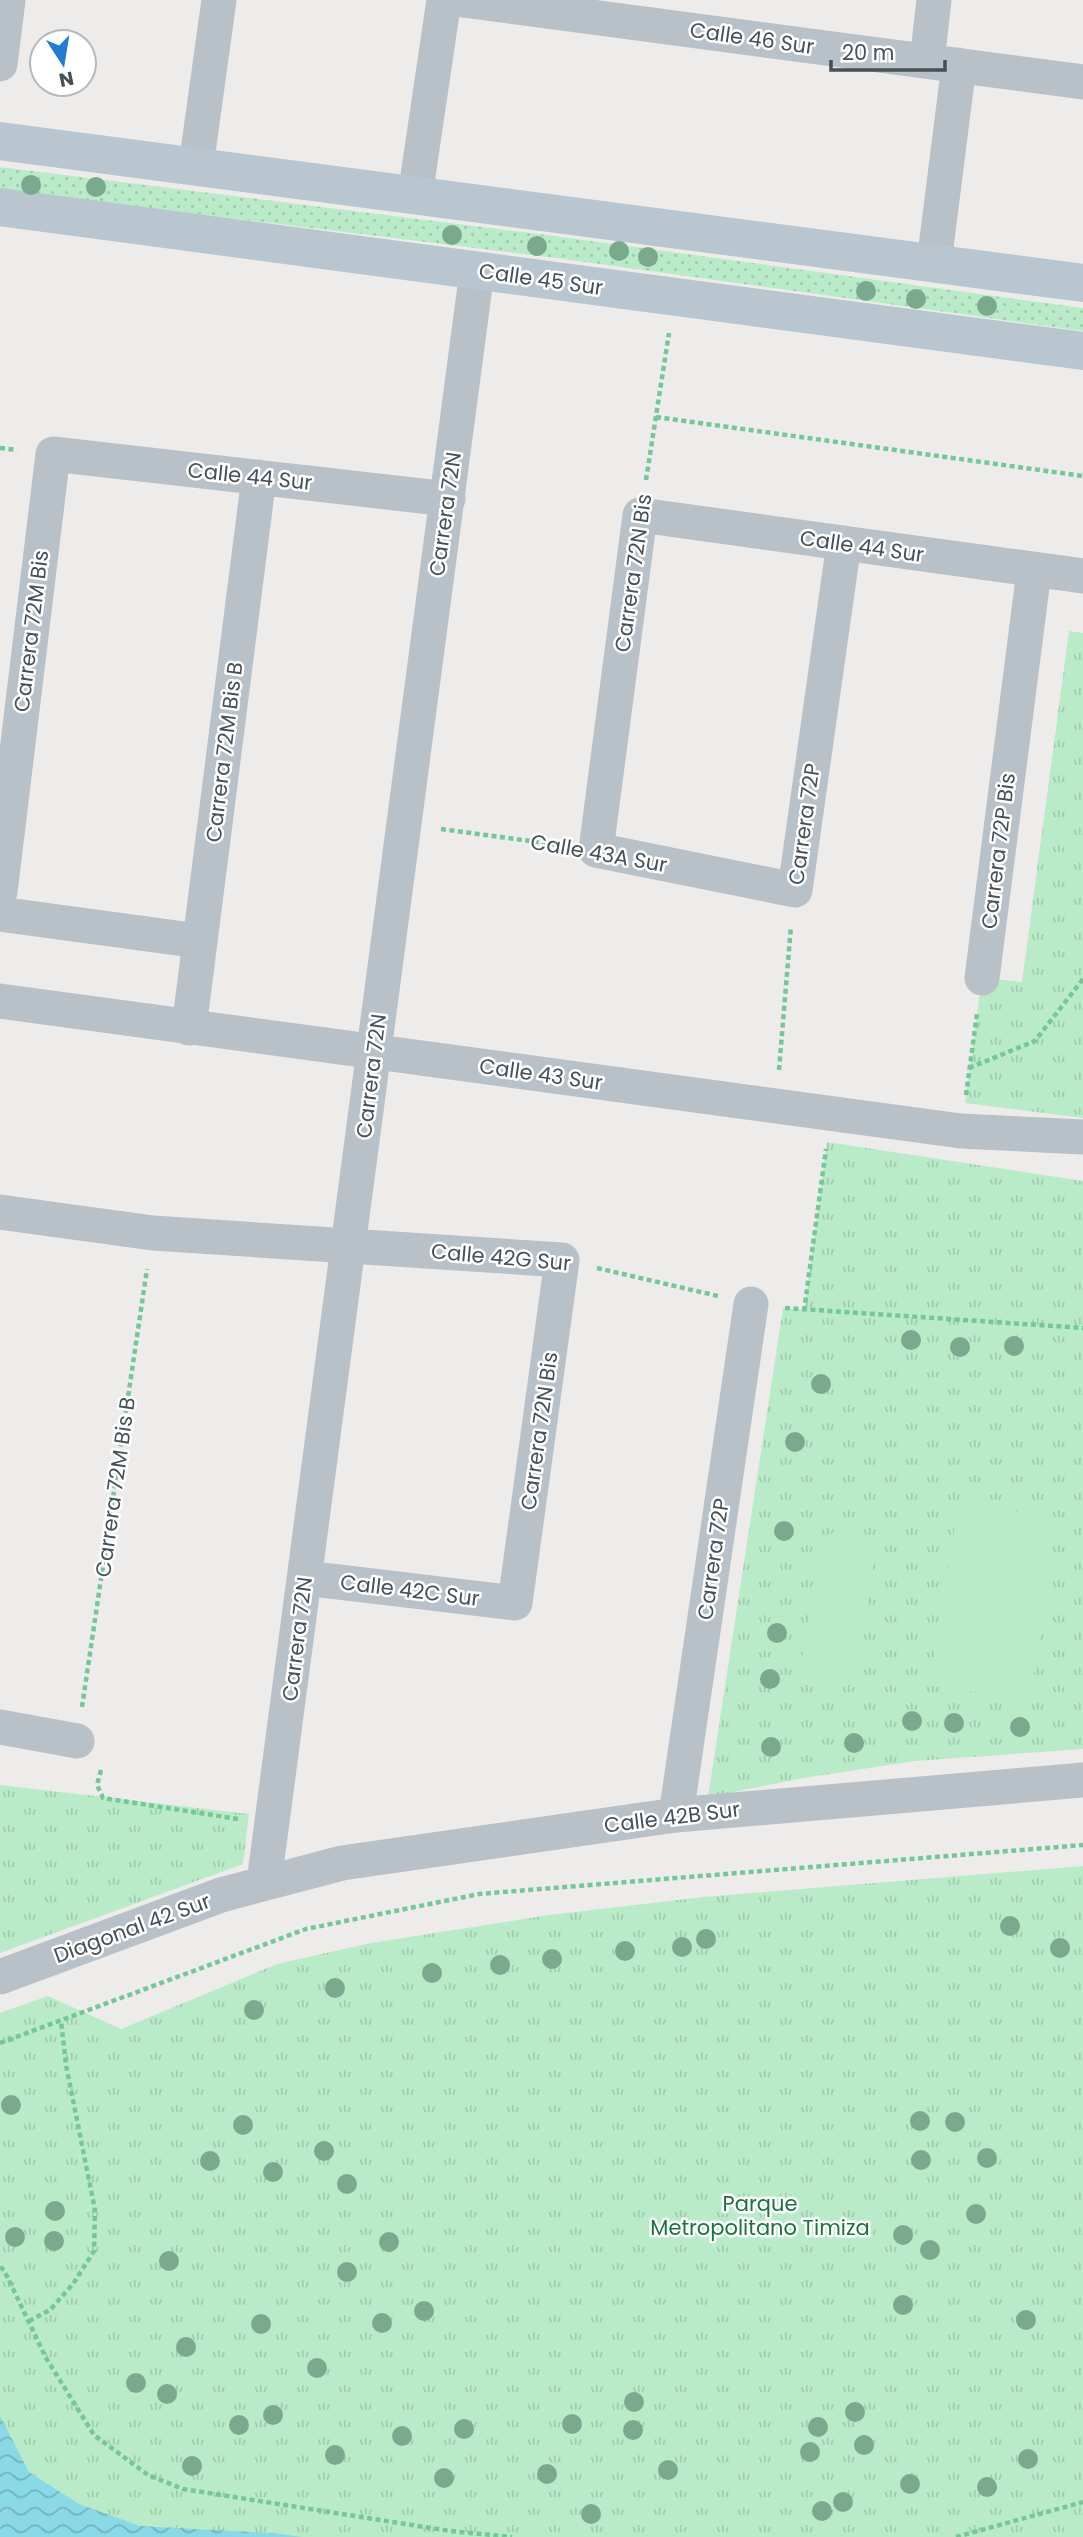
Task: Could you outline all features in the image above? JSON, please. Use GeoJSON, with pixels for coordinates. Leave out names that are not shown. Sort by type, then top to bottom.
{"type":"FeatureCollection","features":[{"type":"Feature","properties":{"kind":"street"},"geometry":{"type":"LineString","coordinates":[[0,64],[8,0]]}},
{"type":"Feature","properties":{"kind":"street"},"geometry":{"type":"LineString","coordinates":[[196,166],[219,0]]}},
{"type":"Feature","properties":{"kind":"street"},"geometry":{"type":"LineString","coordinates":[[415,195],[443,0]]}},
{"type":"Feature","properties":{"kind":"street","name":"Calle 46 Sur"},"geometry":{"type":"LineString","coordinates":[[463,0],[1083,82]]}},
{"type":"Feature","properties":{"kind":"street"},"geometry":{"type":"LineString","coordinates":[[934,0],[943,63],[934,263]]}},
{"type":"Feature","properties":{"kind":"street"},"geometry":{"type":"LineString","coordinates":[[0,141],[1083,283]]}},
{"type":"Feature","properties":{"kind":"street","name":"Calle 45 Sur"},"geometry":{"type":"LineString","coordinates":[[0,207],[1083,351]]}},
{"type":"Feature","properties":{"kind":"street","name":"Carrera 72N"},"geometry":{"type":"LineString","coordinates":[[264,1882],[477,271]]}},
{"type":"Feature","properties":{"kind":"street","name":"Calle 44 Sur"},"geometry":{"type":"LineString","coordinates":[[53,454],[448,499]]}},
{"type":"Feature","properties":{"kind":"street","name":"Carrera 72M Bis"},"geometry":{"type":"LineString","coordinates":[[0,892],[53,454]]}},
{"type":"Feature","properties":{"kind":"street","name":"Carrera 72M Bis B"},"geometry":{"type":"LineString","coordinates":[[189,1028],[260,477]]}},
{"type":"Feature","properties":{"kind":"street","name":"Calle 44 Sur"},"geometry":{"type":"LineString","coordinates":[[640,515],[1083,576]]}},
{"type":"Feature","properties":{"kind":"street","name":"Carrera 72N Bis"},"geometry":{"type":"LineString","coordinates":[[596,850],[640,515]]}},
{"type":"Feature","properties":{"kind":"street","name":"Carrera 72P"},"geometry":{"type":"LineString","coordinates":[[794,890],[844,543]]}},
{"type":"Feature","properties":{"kind":"street","name":"Carrera 72P Bis"},"geometry":{"type":"LineString","coordinates":[[982,978],[1034,570]]}},
{"type":"Feature","properties":{"kind":"street","name":"Calle 43A Sur"},"geometry":{"type":"LineString","coordinates":[[596,850],[794,890]]}},
{"type":"Feature","properties":{"kind":"street"},"geometry":{"type":"LineString","coordinates":[[0,914],[199,941]]}},
{"type":"Feature","properties":{"kind":"street","name":"Calle 43 Sur"},"geometry":{"type":"LineString","coordinates":[[0,1001],[961,1131],[1083,1138]]}},
{"type":"Feature","properties":{"kind":"street","name":"Calle 42G Sur"},"geometry":{"type":"LineString","coordinates":[[0,1212],[152,1233],[562,1259]]}},
{"type":"Feature","properties":{"kind":"street","name":"Carrera 72N Bis"},"geometry":{"type":"LineString","coordinates":[[515,1602],[562,1259]]}},
{"type":"Feature","properties":{"kind":"street","name":"Carrera 72P"},"geometry":{"type":"LineString","coordinates":[[676,1815],[751,1304]]}},
{"type":"Feature","properties":{"kind":"street","name":"Calle 42C Sur"},"geometry":{"type":"LineString","coordinates":[[305,1578],[515,1602]]}},
{"type":"Feature","properties":{"kind":"street"},"geometry":{"type":"LineString","coordinates":[[0,1727],[77,1741]]}},
{"type":"Feature","properties":{"kind":"street","name":"Calle 42B Sur"},"geometry":{"type":"LineString","coordinates":[[264,1882],[342,1863],[676,1815],[1083,1780]]}},
{"type":"Feature","properties":{"kind":"street","name":"Diagonal 42 Sur"},"geometry":{"type":"LineString","coordinates":[[0,1977],[221,1895],[264,1882]]}},
{"type":"Feature","properties":{"kind":"path","name":"Carrera 72N Bis"},"geometry":{"type":"LineString","coordinates":[[640,515],[675,297]]}},
{"type":"Feature","properties":{"kind":"path"},"geometry":{"type":"LineString","coordinates":[[656,417],[1083,476]]}},
{"type":"Feature","properties":{"kind":"path","name":"Calle 43A Sur"},"geometry":{"type":"LineString","coordinates":[[402,824],[596,850]]}},
{"type":"Feature","properties":{"kind":"path","name":"Carrera 72P"},"geometry":{"type":"LineString","coordinates":[[776,1106],[794,890]]}},
{"type":"Feature","properties":{"kind":"path"},"geometry":{"type":"LineString","coordinates":[[961,1131],[982,978]]}},
{"type":"Feature","properties":{"kind":"path"},"geometry":{"type":"LineString","coordinates":[[969,1068],[1035,1041],[1083,979]]}},
{"type":"Feature","properties":{"kind":"path"},"geometry":{"type":"LineString","coordinates":[[804,1311],[831,1114]]}},
{"type":"Feature","properties":{"kind":"path","name":"Carrera 72M Bis B"},"geometry":{"type":"LineString","coordinates":[[77,1741],[152,1233]]}},
{"type":"Feature","properties":{"kind":"path","name":"Calle 42G Sur"},"geometry":{"type":"LineString","coordinates":[[562,1259],[751,1304],[804,1311],[1083,1328]]}},
{"type":"Feature","properties":{"kind":"path"},"geometry":{"type":"LineString","coordinates":[[77,1741],[96,1741],[102,1747],[103,1760],[97,1786],[103,1798],[273,1825]]}},
{"type":"Feature","properties":{"kind":"path"},"geometry":{"type":"LineString","coordinates":[[0,2043],[306,1929],[479,1894],[1083,1845]]}},
{"type":"Feature","properties":{"kind":"path"},"geometry":{"type":"LineString","coordinates":[[29,2321],[50,2309],[73,2284],[94,2251],[95,2210],[66,2065],[61,2021]]}},
{"type":"Feature","properties":{"kind":"path"},"geometry":{"type":"LineString","coordinates":[[0,2267],[4,2270],[46,2358],[94,2435],[148,2475],[183,2489],[450,2531],[512,2537]]}},
{"type":"Feature","properties":{"kind":"path"},"geometry":{"type":"LineString","coordinates":[[956,2537],[1083,2502]]}},
{"type":"Feature","properties":{"kind":"green space"},"geometry":{"type":"Polygon","coordinates":[[[0,167],[547,235],[1083,308],[1083,331],[556,258],[0,190],[0,167]]]}},
{"type":"Feature","properties":{"kind":"green space"},"geometry":{"type":"Polygon","coordinates":[[[1069,631],[1083,633],[1083,1118],[965,1103],[982,978],[1022,982],[1069,631]]]}},
{"type":"Feature","properties":{"kind":"green space"},"geometry":{"type":"Polygon","coordinates":[[[827,1142],[1083,1181],[1083,1749],[915,1761],[804,1778],[708,1797],[783,1308],[804,1310],[827,1142]]]}},
{"type":"Feature","properties":{"kind":"green space"},"geometry":{"type":"Polygon","coordinates":[[[958,1503],[1056,1517],[1030,1699],[931,1686],[958,1503]]]}},
{"type":"Feature","properties":{"kind":"green space"},"geometry":{"type":"Polygon","coordinates":[[[850,1528],[868,1540],[874,1560],[858,1665],[847,1682],[830,1689],[813,1683],[807,1676],[803,1665],[804,1646],[818,1552],[830,1535],[850,1528]]]}},
{"type":"Feature","properties":{"kind":"green space"},"geometry":{"type":"Polygon","coordinates":[[[0,1785],[249,1814],[243,1864],[0,1953],[0,1785]]]}},
{"type":"Feature","properties":{"kind":"green space","name":"Parque Metropolitano Timiza"},"geometry":{"type":"Polygon","coordinates":[[[1083,1866],[1083,2537],[0,2537],[0,2013],[48,1996],[121,2029],[277,1964],[371,1943],[549,1915],[704,1897],[1083,1866]]]}},
{"type":"Feature","properties":{"kind":"water"},"geometry":{"type":"Polygon","coordinates":[[[0,2416],[29,2472],[79,2504],[140,2526],[303,2537],[0,2537],[0,2416]]]}}]}
